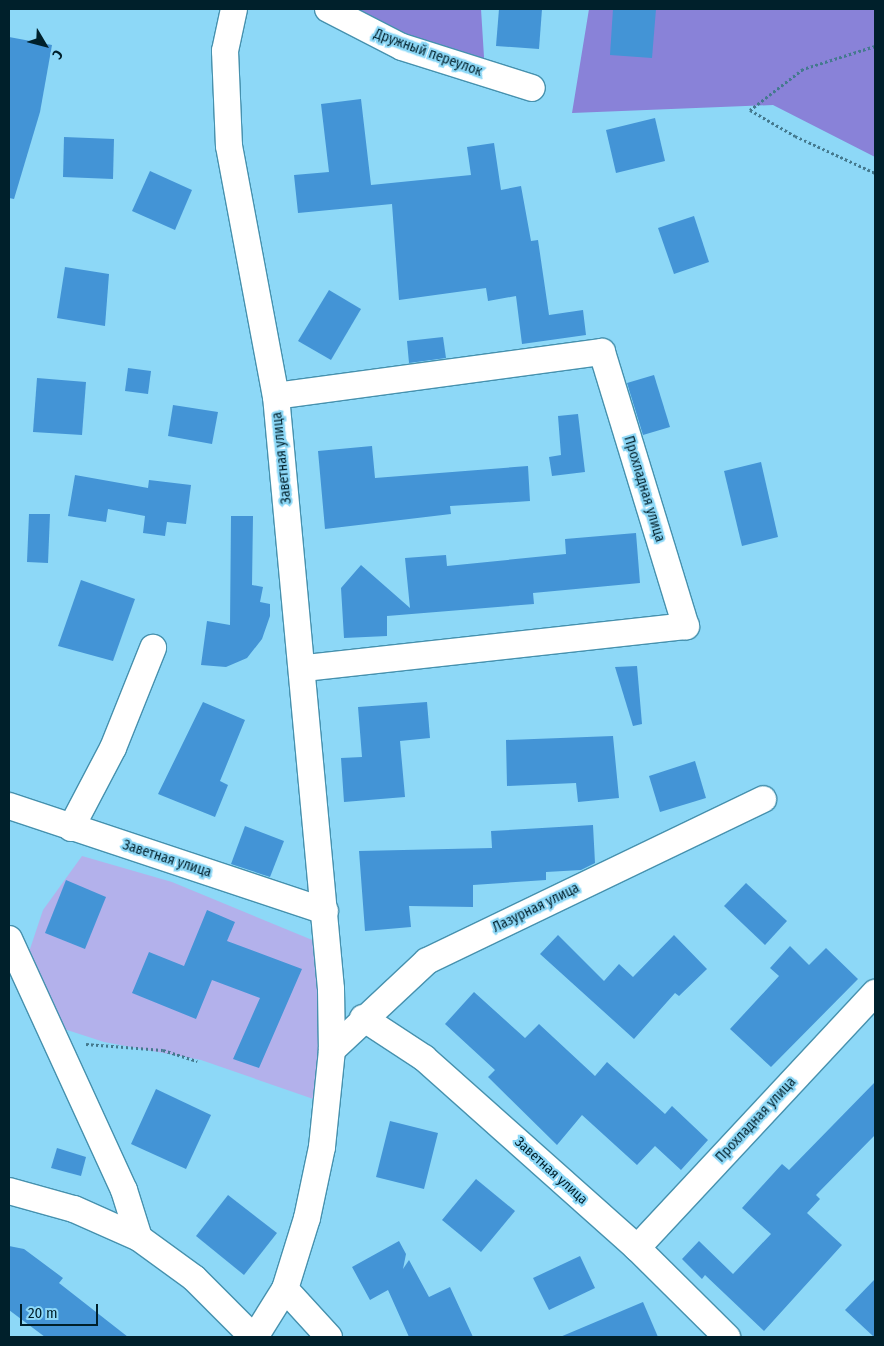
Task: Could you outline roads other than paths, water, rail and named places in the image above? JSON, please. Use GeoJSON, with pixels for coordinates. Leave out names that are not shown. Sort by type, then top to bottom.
{"type":"FeatureCollection","features":[{"type":"Feature","properties":{"kind":"street","name":"Заветная улица"},"geometry":{"type":"LineString","coordinates":[[234,9],[225,51],[229,146],[276,396],[325,911],[332,1050],[322,1147],[285,1289],[254,1337]]}},
{"type":"Feature","properties":{"kind":"street","name":"Дружный переулок"},"geometry":{"type":"LineString","coordinates":[[328,9],[402,47],[532,88]]}},
{"type":"Feature","properties":{"kind":"street","name":"Прохладная улица"},"geometry":{"type":"LineString","coordinates":[[276,396],[602,352],[686,626],[303,668]]}},
{"type":"Feature","properties":{"kind":"street"},"geometry":{"type":"LineString","coordinates":[[71,828],[113,748],[153,648]]}},
{"type":"Feature","properties":{"kind":"street","name":"Лазурная улица"},"geometry":{"type":"LineString","coordinates":[[332,1050],[363,1018],[427,961],[763,799]]}},
{"type":"Feature","properties":{"kind":"street","name":"Заветная улица"},"geometry":{"type":"LineString","coordinates":[[9,806],[325,911]]}},
{"type":"Feature","properties":{"kind":"street"},"geometry":{"type":"LineString","coordinates":[[9,940],[124,1190],[139,1238]]}},
{"type":"Feature","properties":{"kind":"street","name":"Прохладная улица"},"geometry":{"type":"LineString","coordinates":[[637,1248],[875,993]]}},
{"type":"Feature","properties":{"kind":"street","name":"Заветная улица"},"geometry":{"type":"LineString","coordinates":[[363,1018],[424,1058],[637,1248],[727,1337]]}},
{"type":"Feature","properties":{"kind":"street"},"geometry":{"type":"LineString","coordinates":[[9,1191],[74,1209],[139,1238],[194,1278],[254,1337]]}},
{"type":"Feature","properties":{"kind":"street"},"geometry":{"type":"LineString","coordinates":[[285,1289],[329,1337]]}}]}
